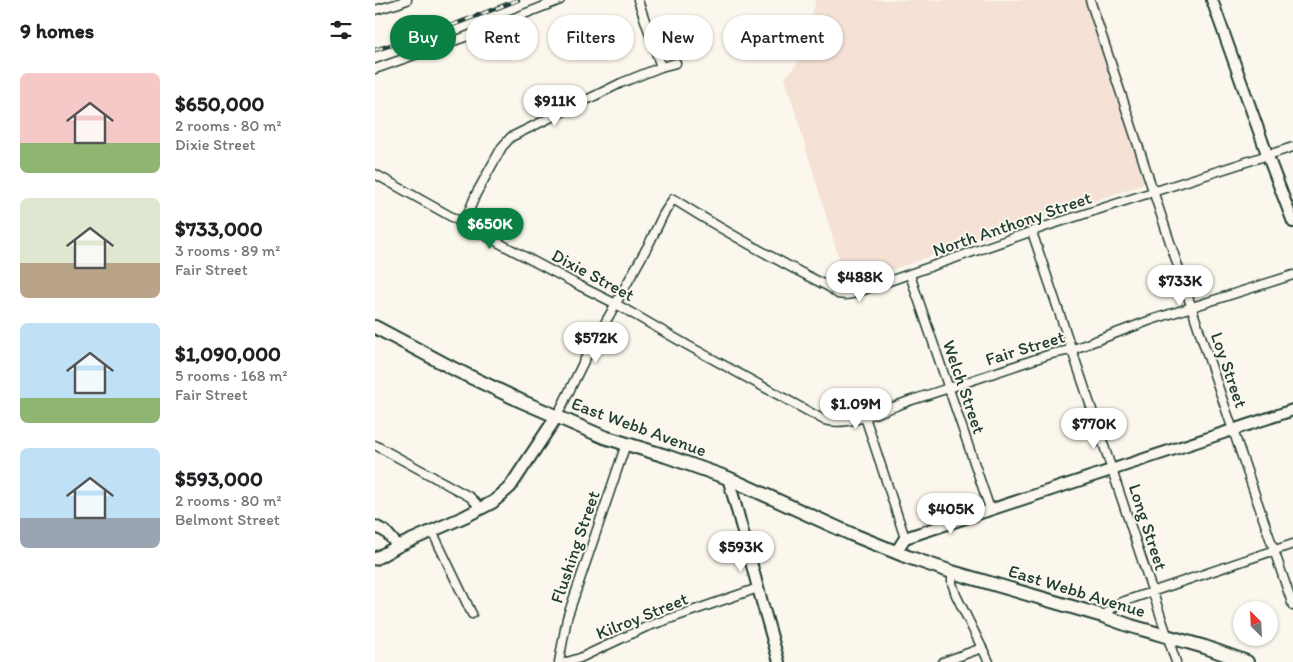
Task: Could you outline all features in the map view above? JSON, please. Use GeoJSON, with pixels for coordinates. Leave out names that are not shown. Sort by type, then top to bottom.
{"type":"FeatureCollection","features":[{"type":"Feature","properties":{"kind":"highway","name":"East Webb Avenue"},"geometry":{"type":"LineString","coordinates":[[375,327],[507,395],[604,437],[666,456],[727,478],[852,535],[896,552],[952,572],[1205,647],[1247,662]]}},
{"type":"Feature","properties":{"kind":"main road"},"geometry":{"type":"LineString","coordinates":[[375,558],[493,502],[510,487],[557,416]]}},
{"type":"Feature","properties":{"kind":"street"},"geometry":{"type":"LineString","coordinates":[[375,10],[395,2],[407,0]]}},
{"type":"Feature","properties":{"kind":"street"},"geometry":{"type":"LineString","coordinates":[[375,69],[560,0]]}},
{"type":"Feature","properties":{"kind":"street"},"geometry":{"type":"LineString","coordinates":[[638,0],[661,67]]}},
{"type":"Feature","properties":{"kind":"street","name":"Loy Street"},"geometry":{"type":"LineString","coordinates":[[1090,0],[1293,606]]}},
{"type":"Feature","properties":{"kind":"street"},"geometry":{"type":"LineString","coordinates":[[1212,0],[1293,222]]}},
{"type":"Feature","properties":{"kind":"street"},"geometry":{"type":"LineString","coordinates":[[464,223],[476,194],[502,147],[508,140],[601,92],[661,67],[676,63]]}},
{"type":"Feature","properties":{"kind":"street","name":"North Anthony Street"},"geometry":{"type":"LineString","coordinates":[[557,416],[584,361],[673,199],[710,223],[839,294],[845,295],[910,275],[1032,232],[1293,146]]}},
{"type":"Feature","properties":{"kind":"street","name":"Dixie Street"},"geometry":{"type":"LineString","coordinates":[[375,174],[616,304],[769,390]]}},
{"type":"Feature","properties":{"kind":"street","name":"Long Street"},"geometry":{"type":"LineString","coordinates":[[1032,232],[1113,469],[1176,662]]}},
{"type":"Feature","properties":{"kind":"street","name":"Welch Street"},"geometry":{"type":"LineString","coordinates":[[910,275],[990,509]]}},
{"type":"Feature","properties":{"kind":"street","name":"Fair Street"},"geometry":{"type":"LineString","coordinates":[[769,390],[829,422],[865,417],[1051,354],[1071,350],[1151,320],[1293,275]]}},
{"type":"Feature","properties":{"kind":"street"},"geometry":{"type":"LineString","coordinates":[[896,552],[905,538],[1293,410]]}},
{"type":"Feature","properties":{"kind":"street"},"geometry":{"type":"LineString","coordinates":[[865,417],[905,538]]}},
{"type":"Feature","properties":{"kind":"street","name":"Flushing Street"},"geometry":{"type":"LineString","coordinates":[[559,662],[567,618],[626,444]]}},
{"type":"Feature","properties":{"kind":"street"},"geometry":{"type":"LineString","coordinates":[[375,445],[470,497],[476,503],[479,510]]}},
{"type":"Feature","properties":{"kind":"street"},"geometry":{"type":"LineString","coordinates":[[727,478],[779,662]]}},
{"type":"Feature","properties":{"kind":"street"},"geometry":{"type":"LineString","coordinates":[[375,526],[386,532],[398,546]]}},
{"type":"Feature","properties":{"kind":"street"},"geometry":{"type":"LineString","coordinates":[[432,531],[472,614]]}},
{"type":"Feature","properties":{"kind":"street"},"geometry":{"type":"LineString","coordinates":[[1103,616],[1119,602],[1293,544]]}},
{"type":"Feature","properties":{"kind":"street"},"geometry":{"type":"LineString","coordinates":[[952,572],[952,583],[956,595],[989,662]]}},
{"type":"Feature","properties":{"kind":"street","name":"Kilroy Street"},"geometry":{"type":"LineString","coordinates":[[567,662],[580,658],[646,627],[758,588]]}},
{"type":"Feature","properties":{"kind":"street"},"geometry":{"type":"LineString","coordinates":[[943,662],[982,648]]}},
{"type":"Feature","properties":{"kind":"shaded area"},"geometry":{"type":"Polygon","coordinates":[[[815,0],[1097,0],[1156,180],[847,285],[785,78],[796,65],[798,60],[843,60],[843,15],[812,15],[815,0]]]}},
{"type":"Feature","properties":{"kind":"railway"},"geometry":{"type":"LineString","coordinates":[[375,50],[437,31],[518,0]]}}]}
